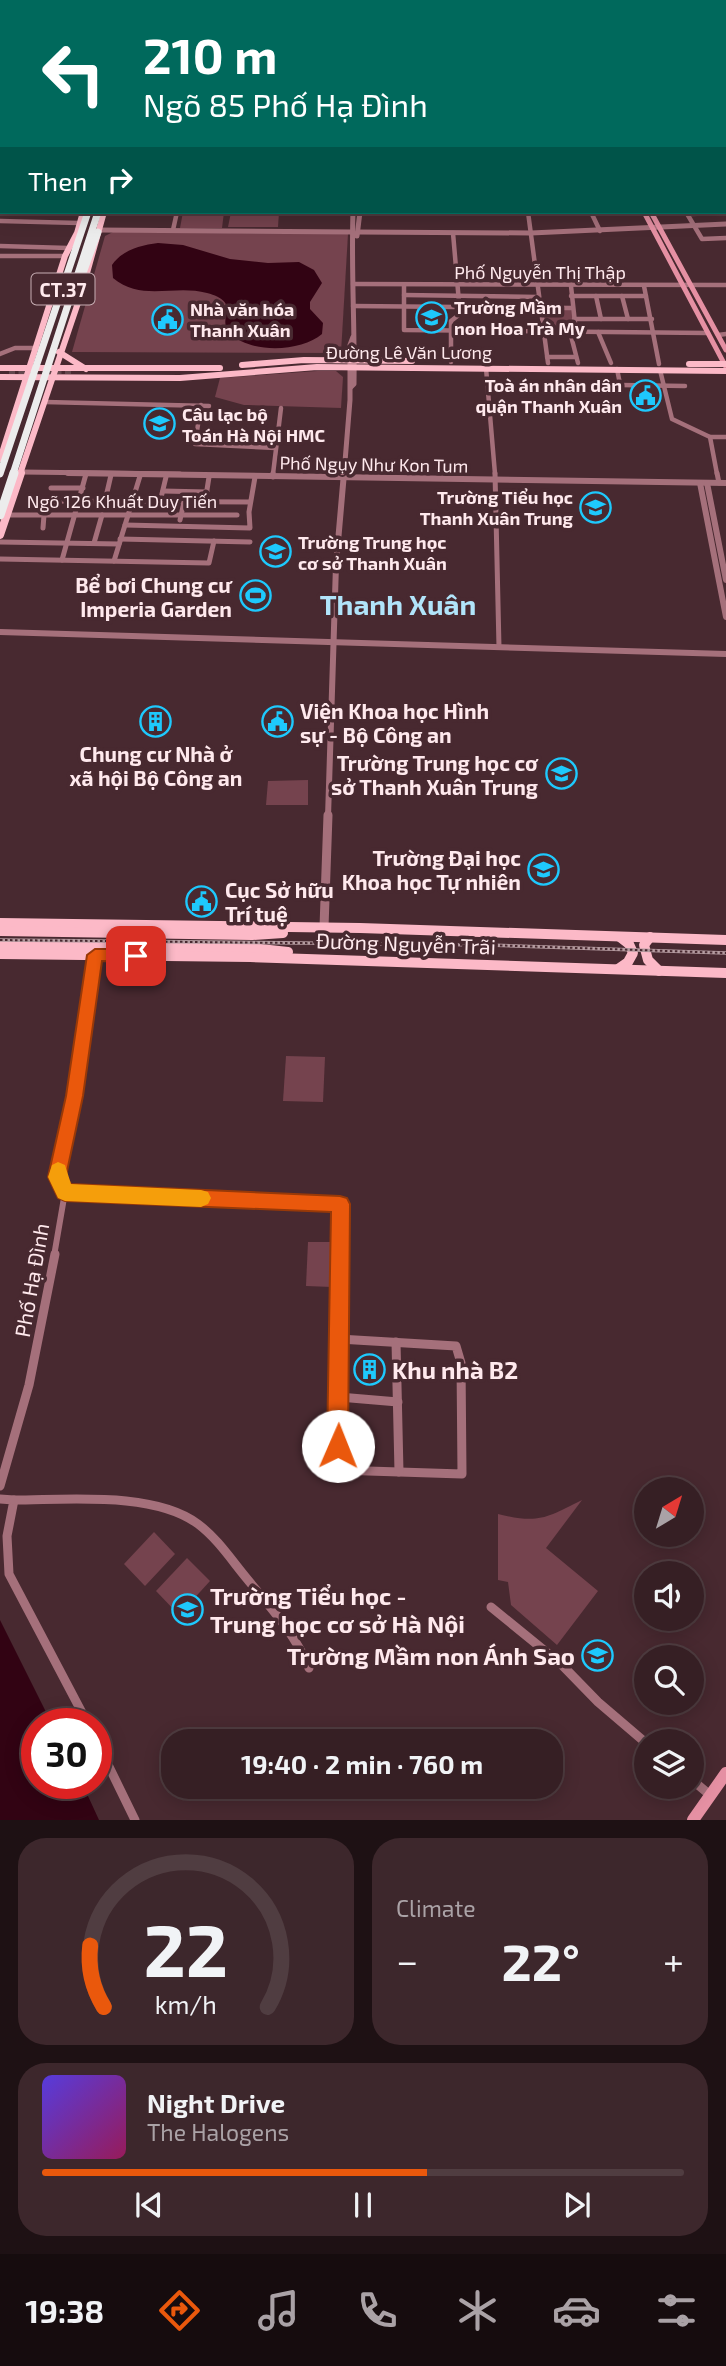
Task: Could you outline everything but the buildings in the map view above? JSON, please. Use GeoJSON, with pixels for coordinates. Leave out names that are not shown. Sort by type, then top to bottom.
{"type":"FeatureCollection","features":[{"type":"Feature","properties":{"kind":"highway","name":"CT.37"},"geometry":{"type":"LineString","coordinates":[[0,475],[84,214]]}},
{"type":"Feature","properties":{"kind":"highway","name":"CT.37"},"geometry":{"type":"LineString","coordinates":[[4,515],[97,214]]}},
{"type":"Feature","properties":{"kind":"highway"},"geometry":{"type":"LineString","coordinates":[[60,337],[98,231]]}},
{"type":"Feature","properties":{"kind":"highway"},"geometry":{"type":"LineString","coordinates":[[34,366],[76,233]]}},
{"type":"Feature","properties":{"kind":"main road"},"geometry":{"type":"LineString","coordinates":[[0,459],[27,378],[34,366],[35,351],[65,256],[84,214]]}},
{"type":"Feature","properties":{"kind":"main road"},"geometry":{"type":"LineString","coordinates":[[0,535],[4,515],[34,438],[51,378],[89,269],[103,214]]}},
{"type":"Feature","properties":{"kind":"main road"},"geometry":{"type":"LineString","coordinates":[[646,214],[692,286],[726,350]]}},
{"type":"Feature","properties":{"kind":"main road"},"geometry":{"type":"LineString","coordinates":[[652,214],[682,286],[726,366]]}},
{"type":"Feature","properties":{"kind":"main road"},"geometry":{"type":"LineString","coordinates":[[45,324],[69,323]]}},
{"type":"Feature","properties":{"kind":"main road"},"geometry":{"type":"LineString","coordinates":[[23,392],[6,372],[35,351]]}},
{"type":"Feature","properties":{"kind":"main road"},"geometry":{"type":"LineString","coordinates":[[60,352],[87,369]]}},
{"type":"Feature","properties":{"kind":"main road","name":"Đường Lê Văn Lương"},"geometry":{"type":"LineString","coordinates":[[6,372],[27,378],[51,378],[87,369],[213,371],[351,363],[547,360],[660,367]]}},
{"type":"Feature","properties":{"kind":"main road","name":"Đường Lê Văn Lương"},"geometry":{"type":"LineString","coordinates":[[351,363],[618,371],[726,366]]}},
{"type":"Feature","properties":{"kind":"main road","name":"Đường Lê Văn Lương"},"geometry":{"type":"LineString","coordinates":[[6,372],[34,366],[55,368],[72,374],[180,378],[213,371]]}},
{"type":"Feature","properties":{"kind":"main road"},"geometry":{"type":"LineString","coordinates":[[46,398],[72,374]]}},
{"type":"Feature","properties":{"kind":"main road"},"geometry":{"type":"LineString","coordinates":[[10,428],[24,431],[36,429]]}},
{"type":"Feature","properties":{"kind":"main road"},"geometry":{"type":"LineString","coordinates":[[8,437],[23,435],[34,438]]}},
{"type":"Feature","properties":{"kind":"main road","name":"Đường Nguyễn Trãi"},"geometry":{"type":"LineString","coordinates":[[0,923],[324,927],[726,940]]}},
{"type":"Feature","properties":{"kind":"main road"},"geometry":{"type":"LineString","coordinates":[[0,931],[252,935],[360,928]]}},
{"type":"Feature","properties":{"kind":"main road"},"geometry":{"type":"LineString","coordinates":[[617,969],[628,962],[633,953],[629,944],[618,936]]}},
{"type":"Feature","properties":{"kind":"main road"},"geometry":{"type":"LineString","coordinates":[[650,937],[644,945],[645,955],[648,962],[659,971]]}},
{"type":"Feature","properties":{"kind":"main road"},"geometry":{"type":"LineString","coordinates":[[0,945],[251,948],[358,961]]}},
{"type":"Feature","properties":{"kind":"main road","name":"Đường Nguyễn Trãi"},"geometry":{"type":"LineString","coordinates":[[0,954],[358,961],[726,973]]}},
{"type":"Feature","properties":{"kind":"main road"},"geometry":{"type":"LineString","coordinates":[[693,1820],[726,1773]]}},
{"type":"Feature","properties":{"kind":"street"},"geometry":{"type":"LineString","coordinates":[[173,230],[177,214]]}},
{"type":"Feature","properties":{"kind":"street"},"geometry":{"type":"LineString","coordinates":[[353,214],[356,232]]}},
{"type":"Feature","properties":{"kind":"street"},"geometry":{"type":"LineString","coordinates":[[324,927],[343,478],[351,387],[354,384],[349,345],[352,337],[353,306],[351,280],[360,214]]}},
{"type":"Feature","properties":{"kind":"street"},"geometry":{"type":"LineString","coordinates":[[527,214],[547,360]]}},
{"type":"Feature","properties":{"kind":"street"},"geometry":{"type":"LineString","coordinates":[[592,214],[600,231]]}},
{"type":"Feature","properties":{"kind":"street"},"geometry":{"type":"LineString","coordinates":[[688,214],[702,239],[726,237]]}},
{"type":"Feature","properties":{"kind":"street"},"geometry":{"type":"LineString","coordinates":[[0,221],[79,223]]}},
{"type":"Feature","properties":{"kind":"street"},"geometry":{"type":"LineString","coordinates":[[98,231],[531,233],[726,224]]}},
{"type":"Feature","properties":{"kind":"street"},"geometry":{"type":"LineString","coordinates":[[451,362],[449,331],[451,320],[459,315],[453,233]]}},
{"type":"Feature","properties":{"kind":"street"},"geometry":{"type":"LineString","coordinates":[[0,246],[68,248]]}},
{"type":"Feature","properties":{"kind":"street"},"geometry":{"type":"LineString","coordinates":[[0,256],[65,256]]}},
{"type":"Feature","properties":{"kind":"street","name":"Phố Nguyễn Thị Thập"},"geometry":{"type":"LineString","coordinates":[[353,284],[726,285]]}},
{"type":"Feature","properties":{"kind":"street"},"geometry":{"type":"LineString","coordinates":[[404,285],[404,330],[708,333]]}},
{"type":"Feature","properties":{"kind":"street"},"geometry":{"type":"LineString","coordinates":[[570,286],[577,360]]}},
{"type":"Feature","properties":{"kind":"street"},"geometry":{"type":"LineString","coordinates":[[644,286],[672,419],[710,437],[726,437]]}},
{"type":"Feature","properties":{"kind":"street"},"geometry":{"type":"LineString","coordinates":[[404,295],[538,297]]}},
{"type":"Feature","properties":{"kind":"street"},"geometry":{"type":"LineString","coordinates":[[571,296],[646,296]]}},
{"type":"Feature","properties":{"kind":"street"},"geometry":{"type":"LineString","coordinates":[[596,296],[601,319]]}},
{"type":"Feature","properties":{"kind":"street"},"geometry":{"type":"LineString","coordinates":[[622,296],[628,319]]}},
{"type":"Feature","properties":{"kind":"street"},"geometry":{"type":"LineString","coordinates":[[353,306],[572,308]]}},
{"type":"Feature","properties":{"kind":"street"},"geometry":{"type":"LineString","coordinates":[[574,319],[652,319]]}},
{"type":"Feature","properties":{"kind":"street"},"geometry":{"type":"LineString","coordinates":[[598,332],[601,341],[607,346],[611,363]]}},
{"type":"Feature","properties":{"kind":"street"},"geometry":{"type":"LineString","coordinates":[[718,335],[726,334]]}},
{"type":"Feature","properties":{"kind":"street"},"geometry":{"type":"LineString","coordinates":[[351,363],[355,339],[352,337]]}},
{"type":"Feature","properties":{"kind":"street"},"geometry":{"type":"LineString","coordinates":[[0,354],[15,348],[35,351]]}},
{"type":"Feature","properties":{"kind":"street"},"geometry":{"type":"LineString","coordinates":[[486,368],[495,480],[499,647]]}},
{"type":"Feature","properties":{"kind":"street"},"geometry":{"type":"LineString","coordinates":[[618,371],[620,387],[685,386]]}},
{"type":"Feature","properties":{"kind":"street"},"geometry":{"type":"LineString","coordinates":[[46,398],[209,405]]}},
{"type":"Feature","properties":{"kind":"street"},"geometry":{"type":"LineString","coordinates":[[201,405],[195,444],[276,449]]}},
{"type":"Feature","properties":{"kind":"street"},"geometry":{"type":"LineString","coordinates":[[273,477],[281,408]]}},
{"type":"Feature","properties":{"kind":"street"},"geometry":{"type":"LineString","coordinates":[[710,437],[723,483]]}},
{"type":"Feature","properties":{"kind":"street","name":"Phố Ngụy Như Kon Tum"},"geometry":{"type":"LineString","coordinates":[[22,472],[166,477],[723,483]]}},
{"type":"Feature","properties":{"kind":"street"},"geometry":{"type":"LineString","coordinates":[[62,560],[86,474]]}},
{"type":"Feature","properties":{"kind":"street"},"geometry":{"type":"LineString","coordinates":[[105,501],[111,475]]}},
{"type":"Feature","properties":{"kind":"street"},"geometry":{"type":"LineString","coordinates":[[114,561],[140,476]]}},
{"type":"Feature","properties":{"kind":"street"},"geometry":{"type":"LineString","coordinates":[[160,502],[166,477]]}},
{"type":"Feature","properties":{"kind":"street"},"geometry":{"type":"LineString","coordinates":[[205,502],[209,477]]}},
{"type":"Feature","properties":{"kind":"street"},"geometry":{"type":"LineString","coordinates":[[125,525],[250,528],[250,502],[255,477]]}},
{"type":"Feature","properties":{"kind":"street"},"geometry":{"type":"LineString","coordinates":[[704,483],[715,526],[726,617]]}},
{"type":"Feature","properties":{"kind":"street"},"geometry":{"type":"LineString","coordinates":[[704,483],[720,565],[726,580]]}},
{"type":"Feature","properties":{"kind":"street"},"geometry":{"type":"LineString","coordinates":[[51,488],[82,488]]}},
{"type":"Feature","properties":{"kind":"street"},"geometry":{"type":"LineString","coordinates":[[163,491],[207,492]]}},
{"type":"Feature","properties":{"kind":"street"},"geometry":{"type":"LineString","coordinates":[[45,500],[250,502]]}},
{"type":"Feature","properties":{"kind":"street"},"geometry":{"type":"LineString","coordinates":[[180,517],[184,502]]}},
{"type":"Feature","properties":{"kind":"street","name":"Ngõ 126 Khuất Duy Tiến"},"geometry":{"type":"LineString","coordinates":[[4,515],[128,514],[236,518],[239,502]]}},
{"type":"Feature","properties":{"kind":"street"},"geometry":{"type":"LineString","coordinates":[[30,515],[33,508]]}},
{"type":"Feature","properties":{"kind":"street"},"geometry":{"type":"LineString","coordinates":[[43,528],[44,515]]}},
{"type":"Feature","properties":{"kind":"street"},"geometry":{"type":"LineString","coordinates":[[94,543],[102,515]]}},
{"type":"Feature","properties":{"kind":"street"},"geometry":{"type":"LineString","coordinates":[[715,526],[726,529]]}},
{"type":"Feature","properties":{"kind":"street"},"geometry":{"type":"LineString","coordinates":[[0,541],[250,542]]}},
{"type":"Feature","properties":{"kind":"street"},"geometry":{"type":"LineString","coordinates":[[0,559],[209,563],[214,541]]}},
{"type":"Feature","properties":{"kind":"street"},"geometry":{"type":"LineString","coordinates":[[0,632],[726,654]]}},
{"type":"Feature","properties":{"kind":"street","name":"Phố Hạ Đình"},"geometry":{"type":"LineString","coordinates":[[0,1486],[29,1385],[65,1192],[57,1177],[74,1096],[95,955]]}},
{"type":"Feature","properties":{"kind":"street"},"geometry":{"type":"LineString","coordinates":[[65,1192],[340,1204],[337,1470],[462,1474],[460,1354],[456,1346],[339,1339]]}},
{"type":"Feature","properties":{"kind":"street"},"geometry":{"type":"LineString","coordinates":[[396,1342],[399,1472]]}},
{"type":"Feature","properties":{"kind":"street"},"geometry":{"type":"LineString","coordinates":[[339,1397],[398,1402]]}},
{"type":"Feature","properties":{"kind":"street"},"geometry":{"type":"LineString","coordinates":[[0,1499],[115,1502],[172,1510],[189,1517],[206,1532],[300,1644],[309,1668]]}},
{"type":"Feature","properties":{"kind":"street"},"geometry":{"type":"LineString","coordinates":[[14,1500],[7,1536],[9,1574],[80,1708]]}},
{"type":"Feature","properties":{"kind":"street"},"geometry":{"type":"LineString","coordinates":[[492,1607],[561,1664],[598,1702],[634,1733]]}},
{"type":"Feature","properties":{"kind":"street"},"geometry":{"type":"LineString","coordinates":[[112,1773],[135,1820]]}},
{"type":"Feature","properties":{"kind":"street"},"geometry":{"type":"LineString","coordinates":[[704,1789],[710,1794]]}},
{"type":"Feature","properties":{"kind":"shaded area"},"geometry":{"type":"Polygon","coordinates":[[[183,214],[224,214],[222,228],[180,228],[183,214]]]}},
{"type":"Feature","properties":{"kind":"shaded area"},"geometry":{"type":"Polygon","coordinates":[[[231,214],[279,214],[278,227],[228,227],[231,214]]]}},
{"type":"Feature","properties":{"kind":"shaded area"},"geometry":{"type":"Polygon","coordinates":[[[113,232],[348,234],[341,353],[72,352],[105,236],[113,232]]]}},
{"type":"Feature","properties":{"kind":"shaded area"},"geometry":{"type":"Polygon","coordinates":[[[158,243],[183,245],[230,259],[268,263],[299,262],[314,270],[322,283],[310,302],[310,309],[323,323],[322,334],[313,340],[289,347],[250,345],[239,340],[226,327],[227,306],[218,297],[195,291],[135,289],[113,278],[112,265],[126,252],[158,243]]]}},
{"type":"Feature","properties":{"kind":"shaded area"},"geometry":{"type":"Polygon","coordinates":[[[539,307],[572,308],[576,332],[542,332],[539,307]]]}},
{"type":"Feature","properties":{"kind":"shaded area"},"geometry":{"type":"Polygon","coordinates":[[[336,371],[343,377],[341,408],[244,405],[215,397],[220,378],[336,371]]]}},
{"type":"Feature","properties":{"kind":"shaded area"},"geometry":{"type":"Polygon","coordinates":[[[308,780],[308,805],[266,805],[268,781],[308,780]]]}},
{"type":"Feature","properties":{"kind":"shaded area"},"geometry":{"type":"Polygon","coordinates":[[[286,1056],[325,1057],[323,1102],[283,1101],[286,1056]]]}},
{"type":"Feature","properties":{"kind":"shaded area"},"geometry":{"type":"Polygon","coordinates":[[[308,1242],[333,1242],[332,1287],[306,1286],[308,1242]]]}},
{"type":"Feature","properties":{"kind":"shaded area"},"geometry":{"type":"Polygon","coordinates":[[[582,1500],[546,1548],[598,1591],[557,1645],[511,1605],[508,1582],[498,1580],[498,1514],[523,1519],[542,1518],[582,1500]]]}},
{"type":"Feature","properties":{"kind":"shaded area"},"geometry":{"type":"Polygon","coordinates":[[[154,1532],[175,1554],[145,1586],[124,1564],[154,1532]]]}},
{"type":"Feature","properties":{"kind":"shaded area"},"geometry":{"type":"Polygon","coordinates":[[[187,1558],[210,1581],[179,1615],[156,1591],[187,1558]]]}},
{"type":"Feature","properties":{"kind":"shaded area"},"geometry":{"type":"Polygon","coordinates":[[[0,1620],[44,1708],[21,1708],[21,1799],[89,1799],[99,1820],[0,1820],[0,1620]]]}},
{"type":"Feature","properties":{"kind":"tunnel"},"geometry":{"type":"LineString","coordinates":[[46,371],[73,371]]}},
{"type":"Feature","properties":{"kind":"tunnel"},"geometry":{"type":"LineString","coordinates":[[9,374],[36,374]]}},
{"type":"Feature","properties":{"kind":"railway"},"geometry":{"type":"LineString","coordinates":[[0,940],[488,945],[726,953]]}},
{"type":"Feature","properties":{"kind":"slow traffic"},"geometry":{"type":"LineString","coordinates":[[58,1171],[57,1177],[65,1192],[201,1198]]}},
{"type":"Feature","properties":{"kind":"place","name":"Trường Mầm non Hoa Trà My"},"geometry":{"type":"Point","coordinates":[431,317]}},
{"type":"Feature","properties":{"kind":"place","name":"Nhà văn hóa Thanh Xuân"},"geometry":{"type":"Point","coordinates":[167,319]}},
{"type":"Feature","properties":{"kind":"place","name":"Toà án nhân dân quận Thanh Xuân"},"geometry":{"type":"Point","coordinates":[645,395]}},
{"type":"Feature","properties":{"kind":"place","name":"Câu lạc bộ Toán Hà Nội HMC"},"geometry":{"type":"Point","coordinates":[159,424]}},
{"type":"Feature","properties":{"kind":"place","name":"Trường Tiểu học Thanh Xuân Trung"},"geometry":{"type":"Point","coordinates":[596,507]}},
{"type":"Feature","properties":{"kind":"place","name":"Trường Trung học cơ sở Thanh Xuân"},"geometry":{"type":"Point","coordinates":[275,552]}},
{"type":"Feature","properties":{"kind":"place","name":"Bể bơi Chung cư Imperia Garden"},"geometry":{"type":"Point","coordinates":[255,596]}},
{"type":"Feature","properties":{"kind":"place","name":"Chung cư Nhà ở xã hội Bộ Công an"},"geometry":{"type":"Point","coordinates":[156,721]}},
{"type":"Feature","properties":{"kind":"place","name":"Viện Khoa học Hình sự - Bộ Công an"},"geometry":{"type":"Point","coordinates":[277,722]}},
{"type":"Feature","properties":{"kind":"place","name":"Trường Trung học cơ sở Thanh Xuân Trung"},"geometry":{"type":"Point","coordinates":[561,774]}},
{"type":"Feature","properties":{"kind":"place","name":"Trường Đại học Khoa học Tự nhiên"},"geometry":{"type":"Point","coordinates":[544,869]}},
{"type":"Feature","properties":{"kind":"place","name":"Cục Sở hữu Trí tuệ"},"geometry":{"type":"Point","coordinates":[202,901]}},
{"type":"Feature","properties":{"kind":"place","name":"Khu nhà B2"},"geometry":{"type":"Point","coordinates":[369,1369]}},
{"type":"Feature","properties":{"kind":"place","name":"Trường Tiểu học - Trung học cơ sở Hà Nội"},"geometry":{"type":"Point","coordinates":[187,1609]}},
{"type":"Feature","properties":{"kind":"place","name":"Trường Mầm non Ánh Sao"},"geometry":{"type":"Point","coordinates":[598,1655]}},
{"type":"Feature","properties":{"kind":"district","name":"Thanh Xuân"},"geometry":{"type":"Point","coordinates":[398,604]}},
{"type":"Feature","properties":{"kind":"route"},"geometry":{"type":"LineString","coordinates":[[136,956],[95,955],[74,1096],[57,1177],[65,1192],[340,1204],[338,1446]]}}]}
